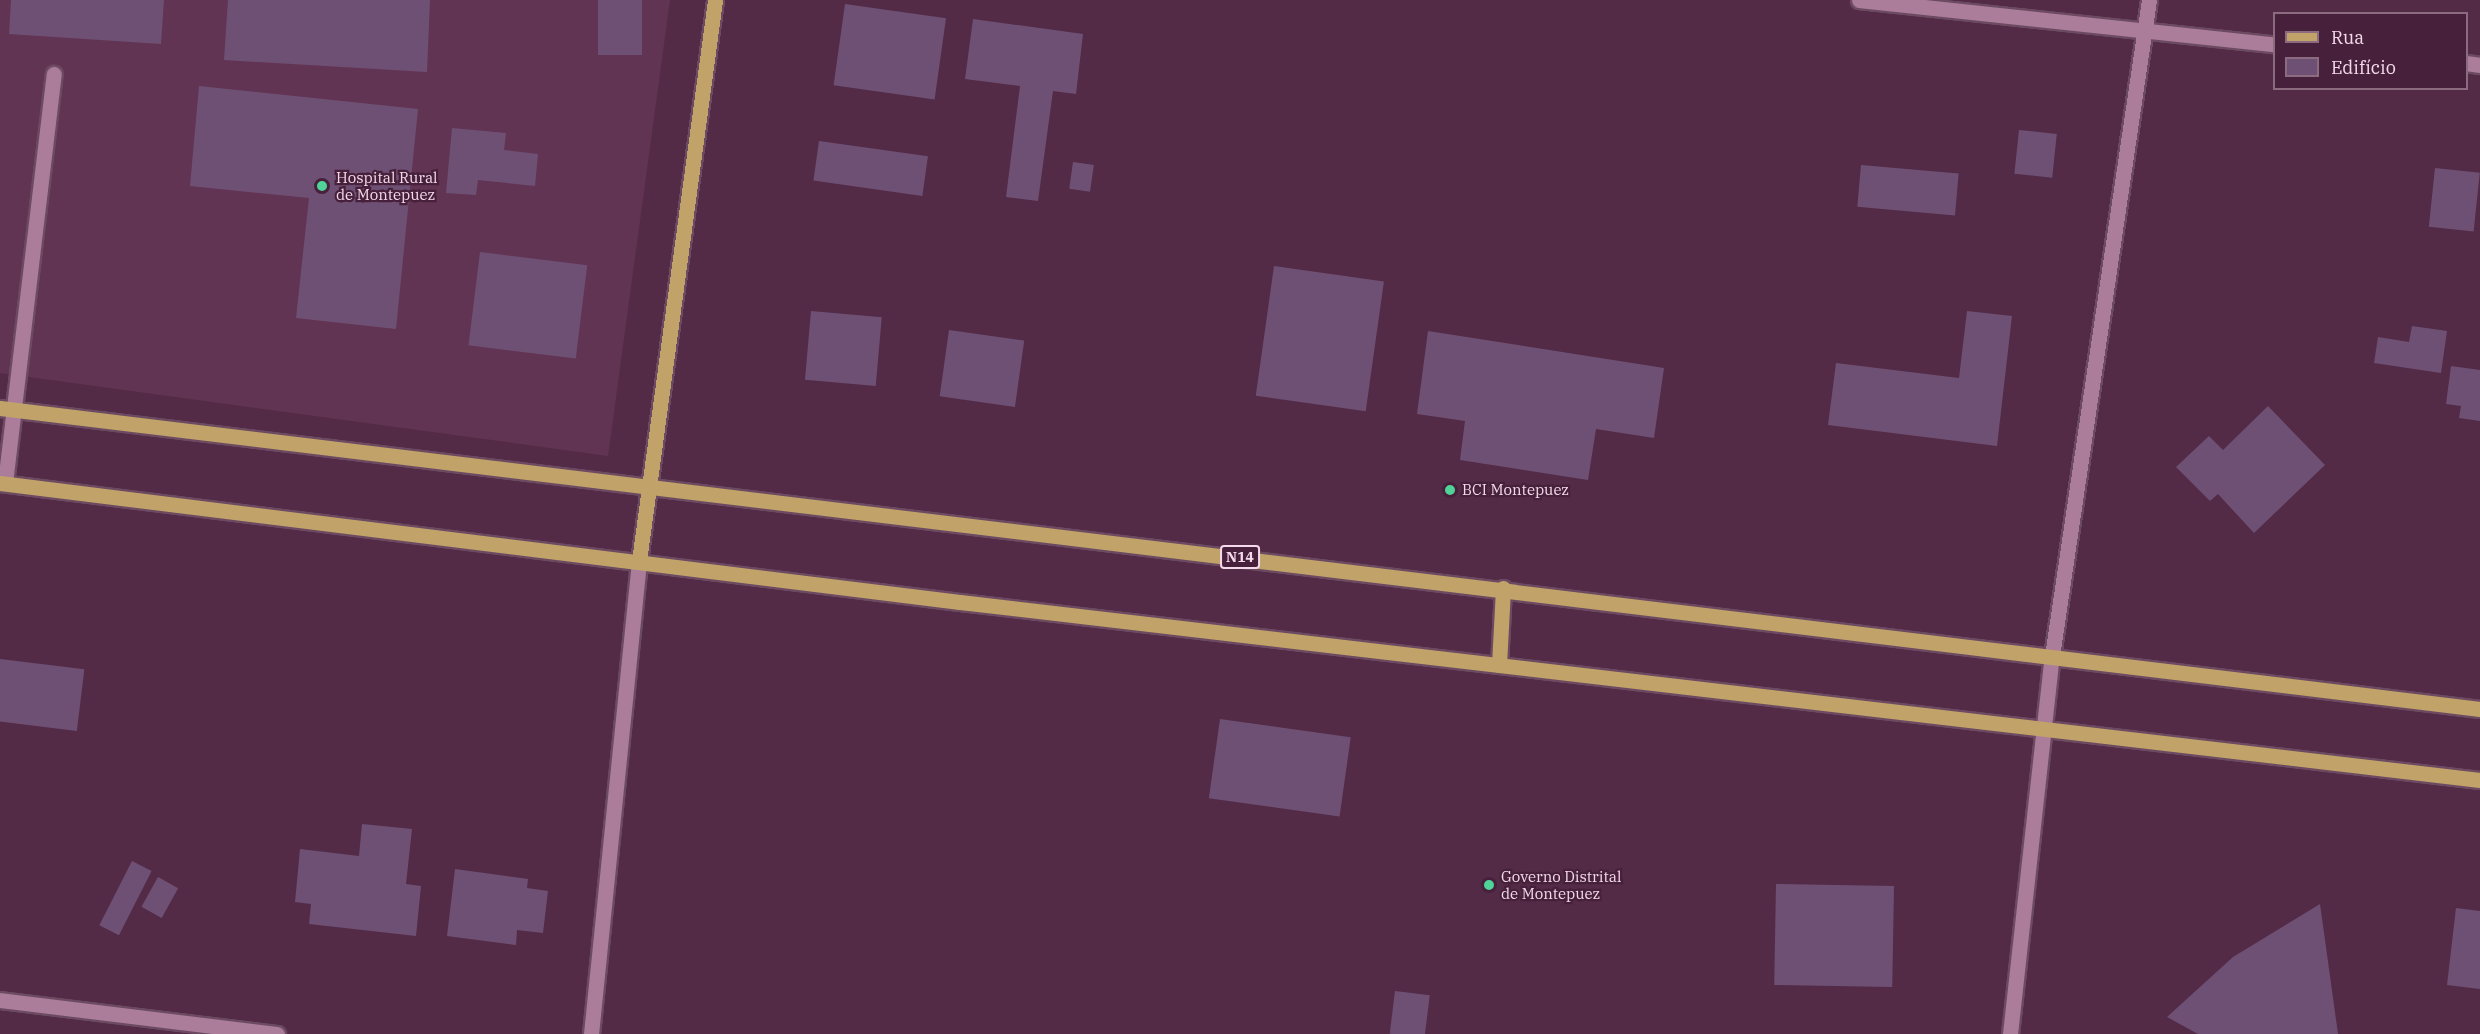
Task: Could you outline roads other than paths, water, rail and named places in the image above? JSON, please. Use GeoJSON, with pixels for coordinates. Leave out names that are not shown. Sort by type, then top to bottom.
{"type":"FeatureCollection","features":[{"type":"Feature","properties":{"kind":"main road"},"geometry":{"type":"LineString","coordinates":[[639,561],[646,486],[715,0]]}},
{"type":"Feature","properties":{"kind":"main road","name":"N14"},"geometry":{"type":"LineString","coordinates":[[7,409],[1503,588],[2480,709]]}},
{"type":"Feature","properties":{"kind":"main road"},"geometry":{"type":"LineString","coordinates":[[3,483],[1499,665],[2480,780]]}},
{"type":"Feature","properties":{"kind":"main road"},"geometry":{"type":"LineString","coordinates":[[1499,665],[1503,588]]}},
{"type":"Feature","properties":{"kind":"street"},"geometry":{"type":"LineString","coordinates":[[1859,0],[2273,44]]}},
{"type":"Feature","properties":{"kind":"street"},"geometry":{"type":"LineString","coordinates":[[2010,1034],[2052,656],[2142,31],[2149,0]]}},
{"type":"Feature","properties":{"kind":"street"},"geometry":{"type":"LineString","coordinates":[[3,483],[7,409],[54,74]]}},
{"type":"Feature","properties":{"kind":"street"},"geometry":{"type":"LineString","coordinates":[[591,1034],[639,561]]}},
{"type":"Feature","properties":{"kind":"street"},"geometry":{"type":"LineString","coordinates":[[0,1000],[277,1034]]}},
{"type":"Feature","properties":{"kind":"place","name":"Hospital Rural de Montepuez"},"geometry":{"type":"Point","coordinates":[322,186]}},
{"type":"Feature","properties":{"kind":"place","name":"BCI Montepuez"},"geometry":{"type":"Point","coordinates":[1450,490]}},
{"type":"Feature","properties":{"kind":"place","name":"Governo Distrital de Montepuez"},"geometry":{"type":"Point","coordinates":[1489,885]}}]}
